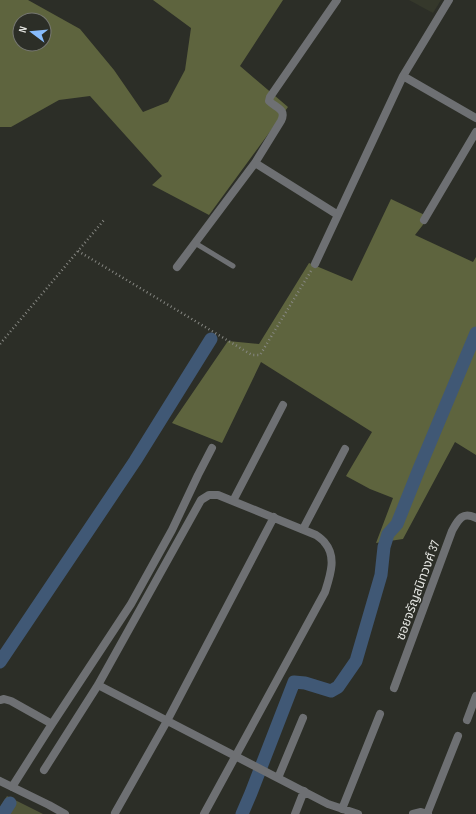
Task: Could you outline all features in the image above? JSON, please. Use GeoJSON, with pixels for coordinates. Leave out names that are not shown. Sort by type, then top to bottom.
{"type":"FeatureCollection","features":[{"type":"Feature","properties":{"kind":"street"},"geometry":{"type":"LineString","coordinates":[[177,267],[255,163],[283,117],[283,113],[269,101],[270,97],[337,0]]}},
{"type":"Feature","properties":{"kind":"street"},"geometry":{"type":"LineString","coordinates":[[316,264],[403,76],[449,0]]}},
{"type":"Feature","properties":{"kind":"street"},"geometry":{"type":"LineString","coordinates":[[403,76],[476,118]]}},
{"type":"Feature","properties":{"kind":"street"},"geometry":{"type":"LineString","coordinates":[[424,220],[476,132]]}},
{"type":"Feature","properties":{"kind":"street"},"geometry":{"type":"LineString","coordinates":[[255,163],[338,215]]}},
{"type":"Feature","properties":{"kind":"street"},"geometry":{"type":"LineString","coordinates":[[234,501],[283,405]]}},
{"type":"Feature","properties":{"kind":"street"},"geometry":{"type":"LineString","coordinates":[[12,787],[131,604],[172,530],[212,448]]}},
{"type":"Feature","properties":{"kind":"street"},"geometry":{"type":"LineString","coordinates":[[303,529],[345,449]]}},
{"type":"Feature","properties":{"kind":"street"},"geometry":{"type":"LineString","coordinates":[[44,770],[98,685],[201,500],[209,495],[218,495],[316,535],[326,544],[331,555],[331,572],[325,592],[204,814]]}},
{"type":"Feature","properties":{"kind":"street","name":"ซอยจรัญสนิทวงศ์ 37"},"geometry":{"type":"LineString","coordinates":[[394,688],[452,531],[463,516],[468,515],[476,518]]}},
{"type":"Feature","properties":{"kind":"street"},"geometry":{"type":"LineString","coordinates":[[115,813],[167,721],[274,518]]}},
{"type":"Feature","properties":{"kind":"street"},"geometry":{"type":"LineString","coordinates":[[98,685],[328,804],[358,814]]}},
{"type":"Feature","properties":{"kind":"street"},"geometry":{"type":"LineString","coordinates":[[467,720],[476,696]]}},
{"type":"Feature","properties":{"kind":"street"},"geometry":{"type":"LineString","coordinates":[[0,700],[4,699],[11,701],[52,724]]}},
{"type":"Feature","properties":{"kind":"street"},"geometry":{"type":"LineString","coordinates":[[342,809],[380,714]]}},
{"type":"Feature","properties":{"kind":"street"},"geometry":{"type":"LineString","coordinates":[[277,778],[303,718]]}},
{"type":"Feature","properties":{"kind":"street"},"geometry":{"type":"LineString","coordinates":[[413,814],[421,812],[428,814],[458,736]]}},
{"type":"Feature","properties":{"kind":"street"},"geometry":{"type":"LineString","coordinates":[[0,781],[65,814]]}},
{"type":"Feature","properties":{"kind":"street"},"geometry":{"type":"LineString","coordinates":[[295,814],[304,791]]}},
{"type":"Feature","properties":{"kind":"lane"},"geometry":{"type":"LineString","coordinates":[[195,243],[233,266]]}},
{"type":"Feature","properties":{"kind":"path"},"geometry":{"type":"LineString","coordinates":[[0,344],[104,220]]}},
{"type":"Feature","properties":{"kind":"path"},"geometry":{"type":"LineString","coordinates":[[78,251],[252,355],[260,355],[316,264]]}},
{"type":"Feature","properties":{"kind":"shaded area"},"geometry":{"type":"Polygon","coordinates":[[[409,0],[441,0],[433,13],[409,0]]]}},
{"type":"Feature","properties":{"kind":"green space"},"geometry":{"type":"Polygon","coordinates":[[[0,0],[28,0],[50,12],[12,12],[12,52],[52,52],[52,13],[80,29],[114,70],[143,112],[168,102],[185,70],[191,28],[153,0],[283,0],[240,66],[288,107],[209,215],[152,185],[162,176],[90,96],[59,100],[11,127],[0,127],[0,0]]]}},
{"type":"Feature","properties":{"kind":"green space"},"geometry":{"type":"Polygon","coordinates":[[[391,199],[429,217],[415,235],[473,262],[476,257],[476,455],[455,442],[403,539],[376,543],[393,498],[370,489],[346,476],[372,432],[261,362],[222,443],[172,423],[228,341],[259,344],[309,263],[352,281],[391,199]]]}},
{"type":"Feature","properties":{"kind":"green space"},"geometry":{"type":"Polygon","coordinates":[[[7,796],[43,814],[0,814],[0,807],[7,796]]]}},
{"type":"Feature","properties":{"kind":"waterway"},"geometry":{"type":"LineString","coordinates":[[242,814],[294,682],[305,683],[331,691],[338,687],[356,661],[381,575],[384,547],[388,534],[397,524],[476,333]]}},
{"type":"Feature","properties":{"kind":"waterway"},"geometry":{"type":"LineString","coordinates":[[0,662],[135,461],[211,339]]}},
{"type":"Feature","properties":{"kind":"waterway"},"geometry":{"type":"LineString","coordinates":[[3,814],[10,803]]}}]}
